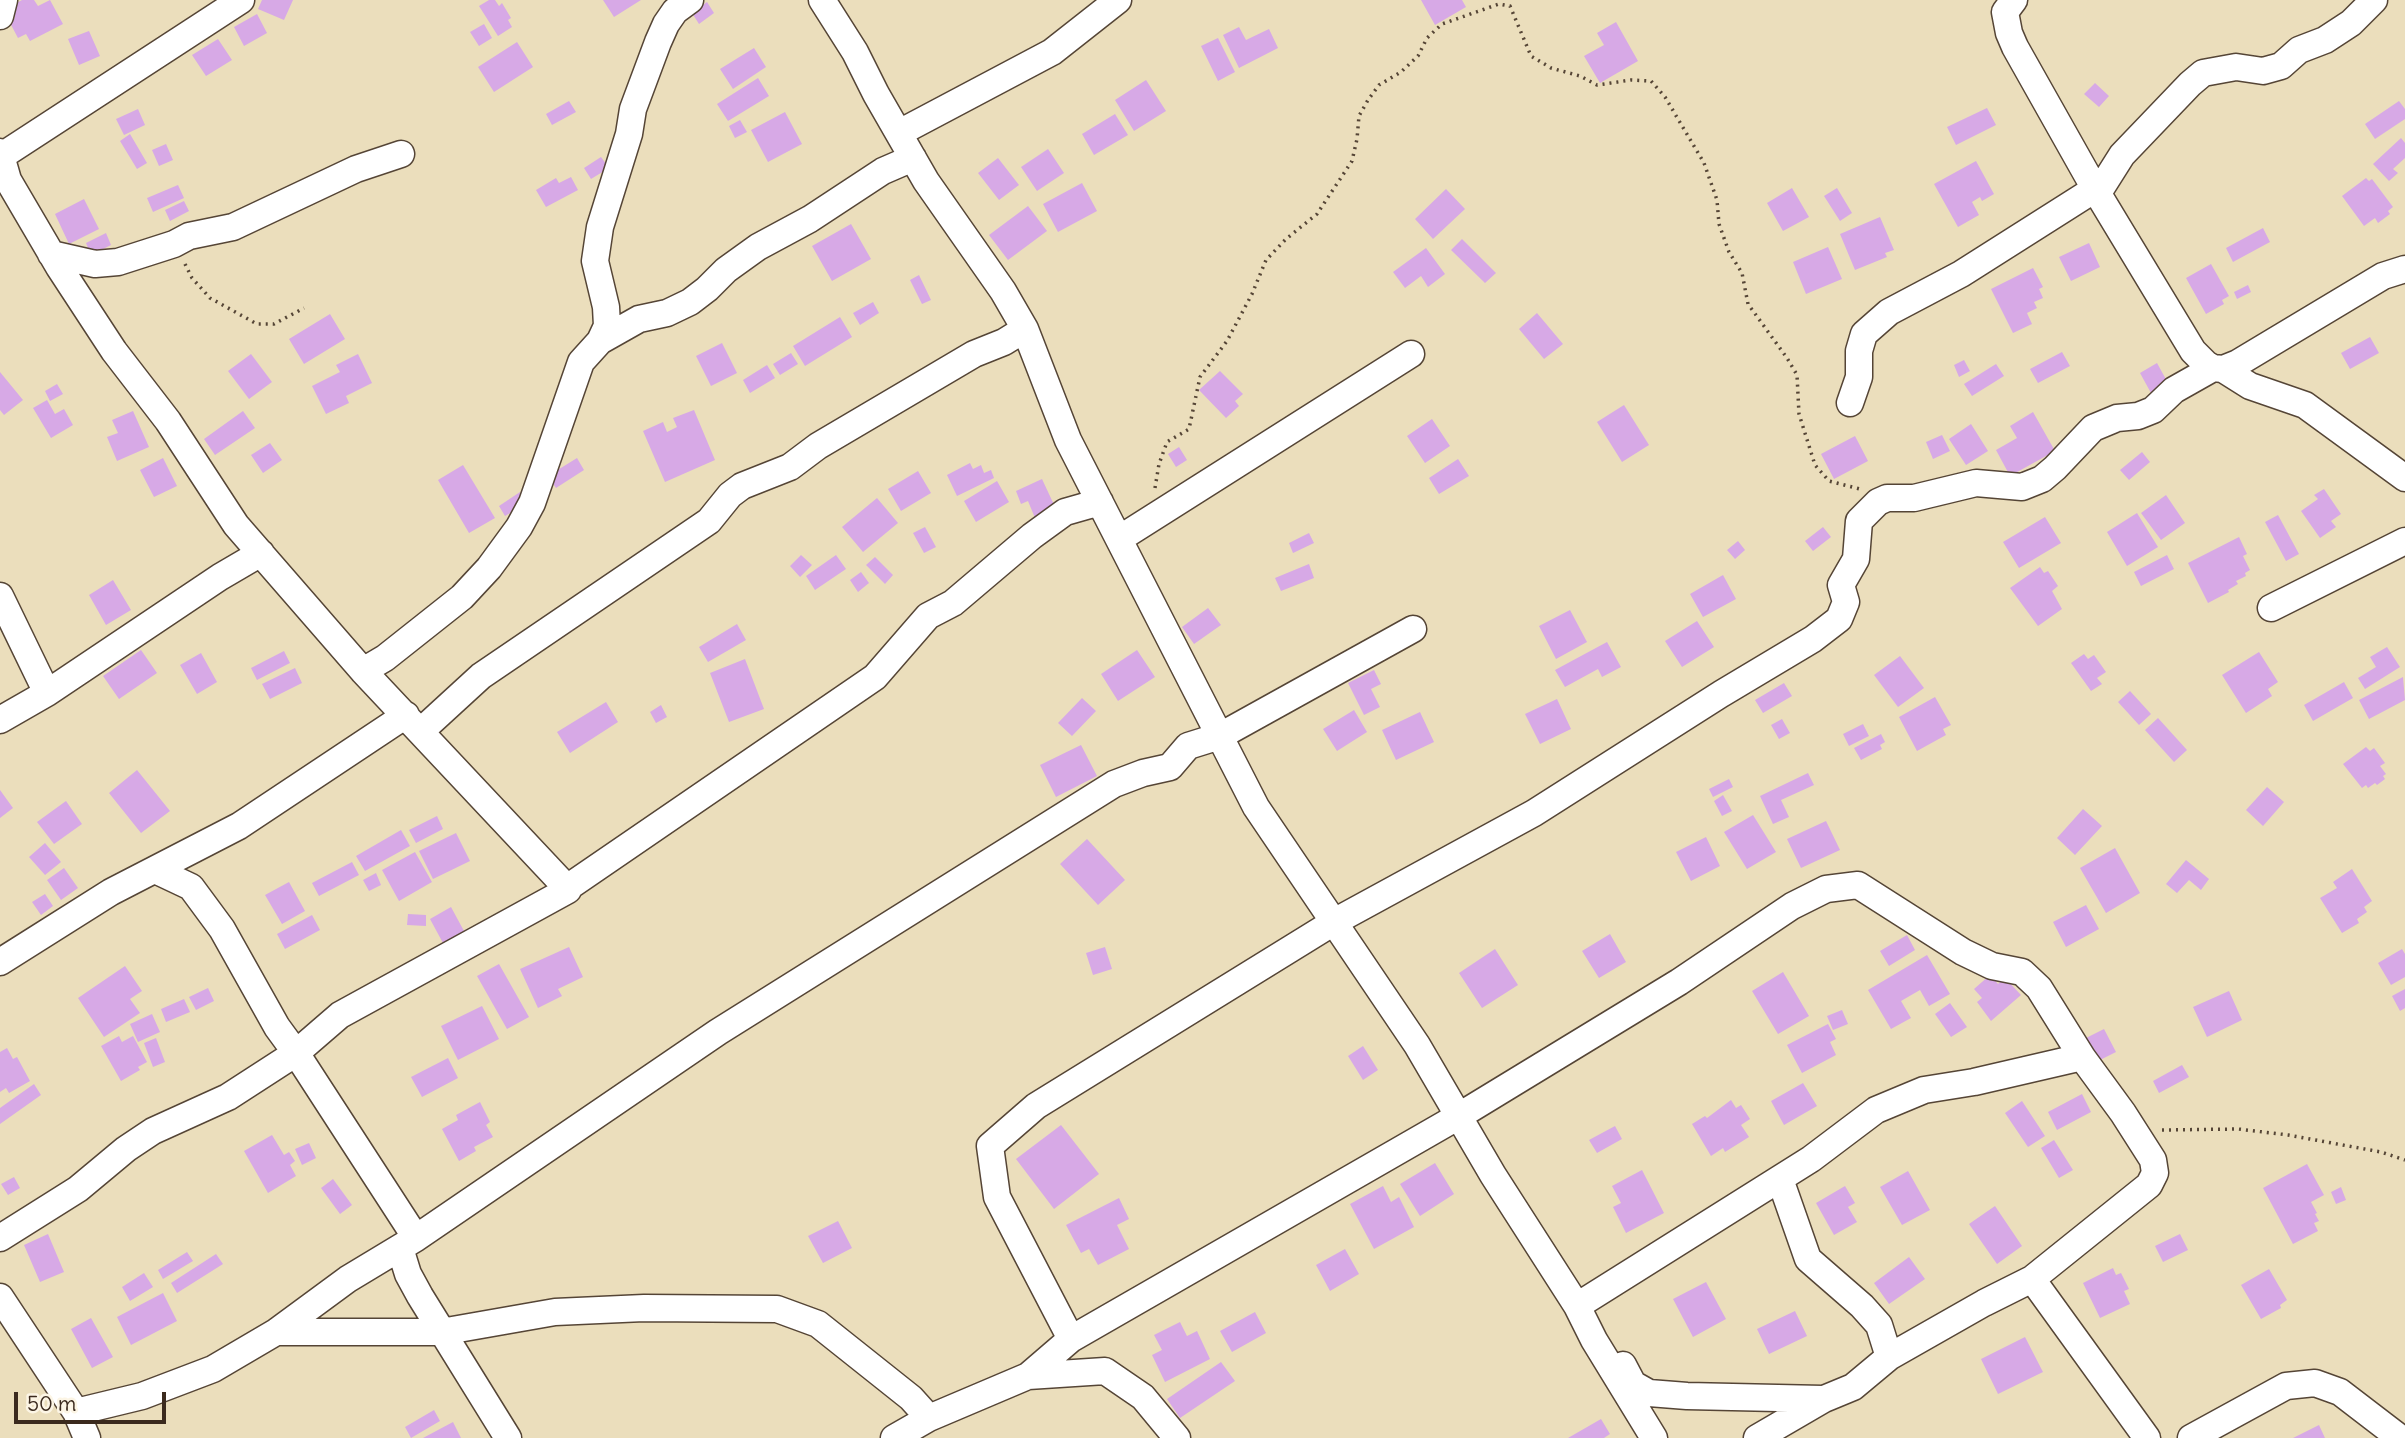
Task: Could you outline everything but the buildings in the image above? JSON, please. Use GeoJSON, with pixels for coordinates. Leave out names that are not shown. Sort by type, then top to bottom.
{"type":"FeatureCollection","features":[{"type":"Feature","properties":{"kind":"street"},"geometry":{"type":"LineString","coordinates":[[0,16],[4,0]]}},
{"type":"Feature","properties":{"kind":"street"},"geometry":{"type":"LineString","coordinates":[[241,0],[1,155],[8,180],[51,254],[114,351],[168,421],[236,525],[363,670],[567,888]]}},
{"type":"Feature","properties":{"kind":"street"},"geometry":{"type":"LineString","coordinates":[[363,670],[385,658],[463,597],[489,568],[519,527],[532,503],[581,362],[600,341],[607,326],[606,307],[595,261],[598,236],[629,134],[633,109],[666,24],[675,11],[690,0]]}},
{"type":"Feature","properties":{"kind":"street"},"geometry":{"type":"LineString","coordinates":[[822,0],[855,52],[926,181],[1003,291],[1025,329],[1068,440],[1256,807],[1417,1045],[1459,1116],[1633,1384],[1649,1392],[1687,1396],[1824,1399]]}},
{"type":"Feature","properties":{"kind":"street"},"geometry":{"type":"LineString","coordinates":[[899,133],[1052,52],[1118,0]]}},
{"type":"Feature","properties":{"kind":"street"},"geometry":{"type":"LineString","coordinates":[[1850,403],[1859,377],[1859,351],[1864,334],[1889,312],[1961,274],[2096,191],[2122,155],[2190,84],[2203,74],[2236,67],[2263,71],[2281,65],[2299,50],[2325,40],[2351,23],[2374,0]]}},
{"type":"Feature","properties":{"kind":"street"},"geometry":{"type":"LineString","coordinates":[[2003,4],[2015,47],[2096,191],[2193,351],[2250,386],[2305,405],[2405,478]]}},
{"type":"Feature","properties":{"kind":"street"},"geometry":{"type":"LineString","coordinates":[[51,254],[95,264],[118,262],[174,244],[188,236],[233,227],[356,169],[401,154]]}},
{"type":"Feature","properties":{"kind":"street"},"geometry":{"type":"LineString","coordinates":[[600,341],[639,319],[667,313],[690,302],[726,270],[758,247],[810,219],[883,171],[913,158]]}},
{"type":"Feature","properties":{"kind":"street"},"geometry":{"type":"LineString","coordinates":[[1071,1339],[997,1197],[989,1146],[1036,1106],[1334,922],[1534,813],[1822,633],[1839,620],[1846,602],[1841,584],[1856,559],[1859,521],[1878,502],[1887,498],[1914,498],[1976,483],[2022,487],[2042,479],[2094,428],[2117,418],[2138,416],[2153,410],[2174,390],[2218,368],[2238,363],[2383,276],[2405,269]]}},
{"type":"Feature","properties":{"kind":"street"},"geometry":{"type":"LineString","coordinates":[[0,962],[111,892],[239,826],[414,723],[709,522],[730,495],[741,486],[760,481],[790,467],[818,446],[974,354],[1004,342],[1025,329]]}},
{"type":"Feature","properties":{"kind":"street"},"geometry":{"type":"LineString","coordinates":[[1119,539],[1410,354]]}},
{"type":"Feature","properties":{"kind":"street"},"geometry":{"type":"LineString","coordinates":[[0,1238],[78,1189],[126,1149],[153,1131],[228,1097],[296,1053],[340,1015],[568,890],[567,888],[876,677],[928,615],[953,603],[1032,536],[1065,512],[1100,502]]}},
{"type":"Feature","properties":{"kind":"street"},"geometry":{"type":"LineString","coordinates":[[2271,608],[2405,541]]}},
{"type":"Feature","properties":{"kind":"street"},"geometry":{"type":"LineString","coordinates":[[0,720],[47,693],[220,577],[261,553]]}},
{"type":"Feature","properties":{"kind":"street"},"geometry":{"type":"LineString","coordinates":[[0,596],[47,693]]}},
{"type":"Feature","properties":{"kind":"street"},"geometry":{"type":"LineString","coordinates":[[76,1412],[142,1396],[213,1370],[276,1332],[348,1279],[408,1243],[719,1032],[1102,791],[1143,773],[1170,767],[1188,746],[1220,736],[1413,629]]}},
{"type":"Feature","properties":{"kind":"street"},"geometry":{"type":"LineString","coordinates":[[155,870],[191,887],[222,929],[277,1027],[296,1053],[408,1243],[408,1274],[508,1438]]}},
{"type":"Feature","properties":{"kind":"street"},"geometry":{"type":"LineString","coordinates":[[894,1438],[929,1418],[1028,1376],[1071,1339],[1459,1116],[1679,982],[1792,906],[1825,889],[1858,885],[1963,952],[1992,966],[2022,972],[2039,988],[2082,1057],[2153,1160],[2155,1173],[2149,1185],[2032,1279],[1889,1357],[1853,1387],[1824,1399],[1757,1438]]}},
{"type":"Feature","properties":{"kind":"street"},"geometry":{"type":"LineString","coordinates":[[1581,1303],[1811,1159],[1876,1110],[1924,1090],[1974,1082],[2082,1057]]}},
{"type":"Feature","properties":{"kind":"street"},"geometry":{"type":"LineString","coordinates":[[1780,1179],[1808,1259],[1862,1306],[1879,1325],[1889,1357]]}},
{"type":"Feature","properties":{"kind":"street"},"geometry":{"type":"LineString","coordinates":[[2032,1279],[2147,1438]]}},
{"type":"Feature","properties":{"kind":"street"},"geometry":{"type":"LineString","coordinates":[[0,1297],[76,1412],[87,1438]]}},
{"type":"Feature","properties":{"kind":"street"},"geometry":{"type":"LineString","coordinates":[[1581,1303],[1594,1340],[1654,1438]]}},
{"type":"Feature","properties":{"kind":"street"},"geometry":{"type":"LineString","coordinates":[[276,1332],[441,1332],[555,1312],[644,1308],[776,1309],[818,1324],[911,1398],[929,1418]]}},
{"type":"Feature","properties":{"kind":"street"},"geometry":{"type":"LineString","coordinates":[[1028,1376],[1105,1371],[1143,1397],[1177,1438]]}},
{"type":"Feature","properties":{"kind":"street"},"geometry":{"type":"LineString","coordinates":[[2190,1438],[2286,1386],[2315,1383],[2340,1392],[2400,1438]]}},
{"type":"Feature","properties":{"kind":"path"},"geometry":{"type":"LineString","coordinates":[[1150,518],[1159,464],[1167,442],[1189,429],[1200,377],[1227,341],[1252,294],[1266,260],[1286,239],[1317,214],[1341,181],[1352,161],[1359,116],[1368,100],[1379,85],[1401,72],[1418,56],[1427,38],[1442,24],[1499,4],[1510,6],[1531,56],[1551,68],[1580,76],[1597,85],[1631,80],[1651,81],[1665,97],[1704,163],[1717,200],[1719,224],[1729,252],[1742,273],[1748,304],[1797,375],[1799,414],[1815,466],[1829,481],[1887,498]]}},
{"type":"Feature","properties":{"kind":"path"},"geometry":{"type":"LineString","coordinates":[[174,244],[191,278],[210,298],[257,324],[274,324],[304,309]]}},
{"type":"Feature","properties":{"kind":"path"},"geometry":{"type":"LineString","coordinates":[[2134,1130],[2238,1129],[2381,1152],[2405,1160]]}}]}
